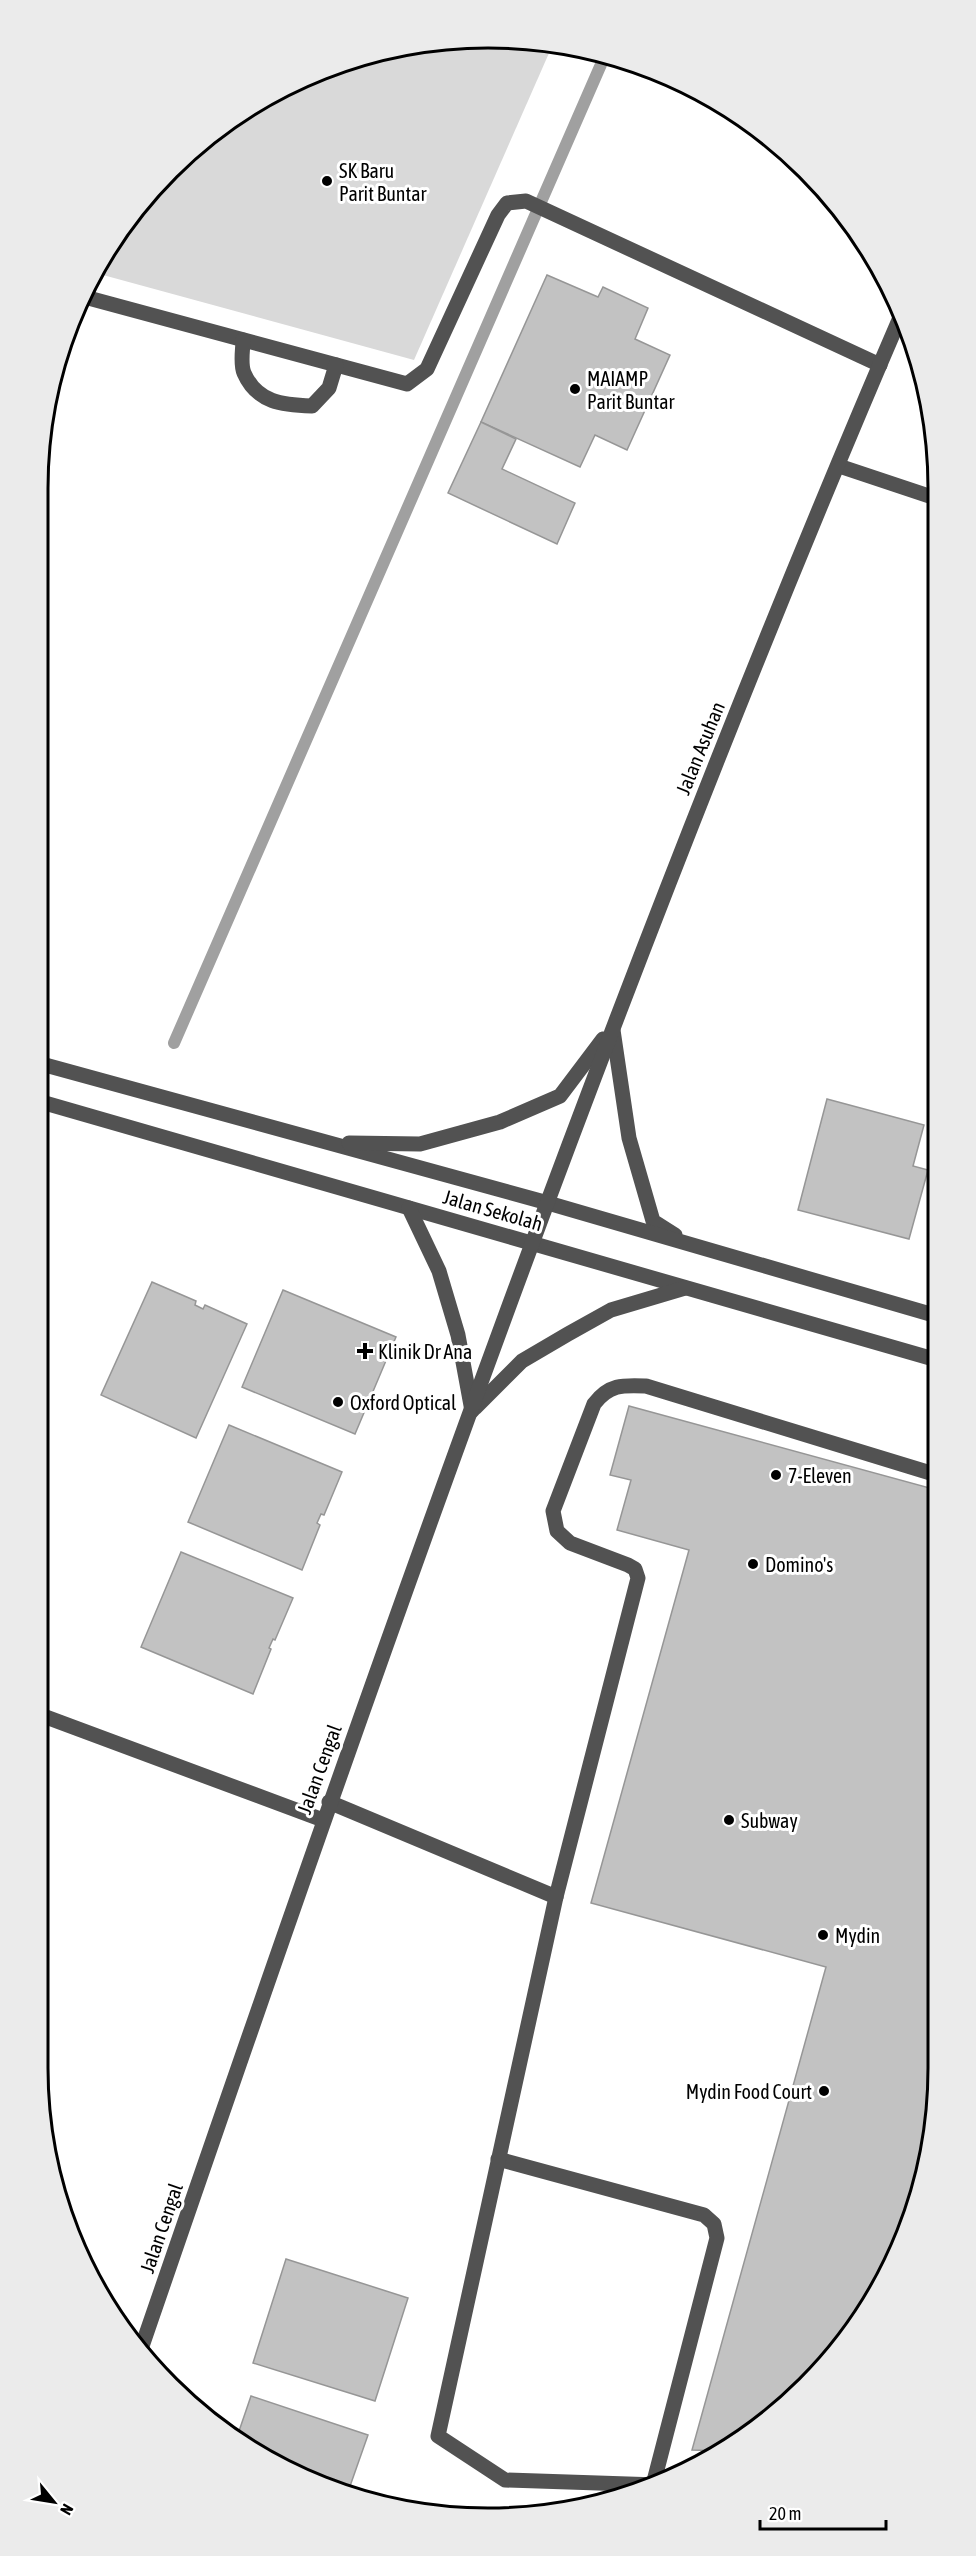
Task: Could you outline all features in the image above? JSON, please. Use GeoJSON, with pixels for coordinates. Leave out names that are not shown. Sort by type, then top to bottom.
{"type":"FeatureCollection","features":[{"type":"Feature","properties":{"kind":"street"},"geometry":{"type":"LineString","coordinates":[[91,299],[406,384],[427,369],[498,215],[507,203],[526,201],[880,365]]}},
{"type":"Feature","properties":{"kind":"street","name":"Jalan Asuhan"},"geometry":{"type":"LineString","coordinates":[[548,1203],[612,1027],[795,568],[897,325]]}},
{"type":"Feature","properties":{"kind":"street"},"geometry":{"type":"LineString","coordinates":[[243,340],[243,371],[257,392],[282,405],[312,406],[329,388],[336,365]]}},
{"type":"Feature","properties":{"kind":"street"},"geometry":{"type":"LineString","coordinates":[[839,466],[928,496]]}},
{"type":"Feature","properties":{"kind":"street"},"geometry":{"type":"LineString","coordinates":[[326,1143],[420,1144],[500,1122],[560,1096],[612,1027]]}},
{"type":"Feature","properties":{"kind":"street"},"geometry":{"type":"LineString","coordinates":[[612,1027],[629,1138],[653,1221],[692,1245]]}},
{"type":"Feature","properties":{"kind":"street","name":"Jalan Sekolah"},"geometry":{"type":"LineString","coordinates":[[48,1066],[548,1203],[928,1313]]}},
{"type":"Feature","properties":{"kind":"street","name":"Jalan Sekolah"},"geometry":{"type":"LineString","coordinates":[[48,1104],[928,1357]]}},
{"type":"Feature","properties":{"kind":"street","name":"Jalan Cengal"},"geometry":{"type":"LineString","coordinates":[[144,2342],[329,1802],[531,1243],[548,1203]]}},
{"type":"Feature","properties":{"kind":"street"},"geometry":{"type":"LineString","coordinates":[[409,1208],[439,1271],[458,1335],[472,1411]]}},
{"type":"Feature","properties":{"kind":"street"},"geometry":{"type":"LineString","coordinates":[[472,1411],[522,1361],[568,1334],[611,1311],[685,1288]]}},
{"type":"Feature","properties":{"kind":"street"},"geometry":{"type":"LineString","coordinates":[[631,2484],[505,2480],[438,2436],[556,1897],[638,1578],[635,1569],[628,1564],[570,1543],[557,1531],[553,1511],[594,1404],[603,1392],[624,1385],[646,1386],[928,1472]]}},
{"type":"Feature","properties":{"kind":"street"},"geometry":{"type":"LineString","coordinates":[[48,1718],[323,1820]]}},
{"type":"Feature","properties":{"kind":"street"},"geometry":{"type":"LineString","coordinates":[[329,1802],[556,1897]]}},
{"type":"Feature","properties":{"kind":"street"},"geometry":{"type":"LineString","coordinates":[[498,2159],[704,2215],[714,2224],[717,2238],[658,2474]]}},
{"type":"Feature","properties":{"kind":"shaded area","name":"SK Baru Parit Buntar"},"geometry":{"type":"Polygon","coordinates":[[[488,48],[549,53],[414,360],[103,275],[139,220],[177,177],[220,139],[293,93],[347,71],[402,56],[488,48]]]}},
{"type":"Feature","properties":{"kind":"building","name":"MAIAMP Parit Buntar"},"geometry":{"type":"Polygon","coordinates":[[[547,275],[598,297],[603,287],[648,308],[635,339],[670,355],[627,450],[595,435],[580,467],[481,422],[547,275]]]}},
{"type":"Feature","properties":{"kind":"building"},"geometry":{"type":"Polygon","coordinates":[[[481,422],[516,439],[502,469],[575,503],[557,544],[448,493],[481,422]]]}},
{"type":"Feature","properties":{"kind":"building"},"geometry":{"type":"Polygon","coordinates":[[[827,1099],[924,1125],[913,1166],[928,1170],[909,1239],[798,1210],[827,1099]]]}},
{"type":"Feature","properties":{"kind":"building"},"geometry":{"type":"Polygon","coordinates":[[[152,1282],[196,1301],[195,1305],[203,1309],[205,1305],[247,1324],[196,1438],[101,1395],[152,1282]]]}},
{"type":"Feature","properties":{"kind":"building"},"geometry":{"type":"Polygon","coordinates":[[[283,1290],[396,1337],[355,1434],[242,1387],[283,1290]]]}},
{"type":"Feature","properties":{"kind":"building","name":"Mydin"},"geometry":{"type":"Polygon","coordinates":[[[629,1406],[928,1488],[928,2068],[920,2154],[905,2209],[883,2263],[837,2336],[819,2358],[778,2399],[756,2417],[705,2450],[692,2450],[826,1967],[591,1903],[689,1550],[617,1530],[631,1480],[610,1475],[629,1406]]]}},
{"type":"Feature","properties":{"kind":"building"},"geometry":{"type":"Polygon","coordinates":[[[229,1425],[342,1472],[324,1515],[321,1514],[317,1523],[320,1525],[302,1570],[188,1522],[229,1425]]]}},
{"type":"Feature","properties":{"kind":"building"},"geometry":{"type":"Polygon","coordinates":[[[181,1552],[293,1598],[275,1640],[273,1639],[269,1648],[271,1649],[253,1694],[141,1647],[181,1552]]]}},
{"type":"Feature","properties":{"kind":"building"},"geometry":{"type":"Polygon","coordinates":[[[286,2259],[408,2298],[375,2401],[253,2363],[286,2259]]]}},
{"type":"Feature","properties":{"kind":"building"},"geometry":{"type":"Polygon","coordinates":[[[251,2396],[368,2435],[350,2486],[293,2463],[239,2431],[251,2396]]]}},
{"type":"Feature","properties":{"kind":"waterway"},"geometry":{"type":"LineString","coordinates":[[174,1043],[602,63]]}},
{"type":"Feature","properties":{"kind":"place","name":"SK Baru Parit Buntar"},"geometry":{"type":"Point","coordinates":[327,181]}},
{"type":"Feature","properties":{"kind":"place","name":"MAIAMP Parit Buntar"},"geometry":{"type":"Point","coordinates":[575,389]}},
{"type":"Feature","properties":{"kind":"place","name":"Klinik Dr Ana"},"geometry":{"type":"Point","coordinates":[365,1351]}},
{"type":"Feature","properties":{"kind":"place","name":"Oxford Optical"},"geometry":{"type":"Point","coordinates":[338,1402]}},
{"type":"Feature","properties":{"kind":"place","name":"7-Eleven"},"geometry":{"type":"Point","coordinates":[776,1475]}},
{"type":"Feature","properties":{"kind":"place","name":"Domino's"},"geometry":{"type":"Point","coordinates":[753,1564]}},
{"type":"Feature","properties":{"kind":"place","name":"Subway"},"geometry":{"type":"Point","coordinates":[729,1820]}},
{"type":"Feature","properties":{"kind":"place","name":"Mydin"},"geometry":{"type":"Point","coordinates":[823,1935]}},
{"type":"Feature","properties":{"kind":"place","name":"Mydin Food Court"},"geometry":{"type":"Point","coordinates":[824,2091]}}]}
